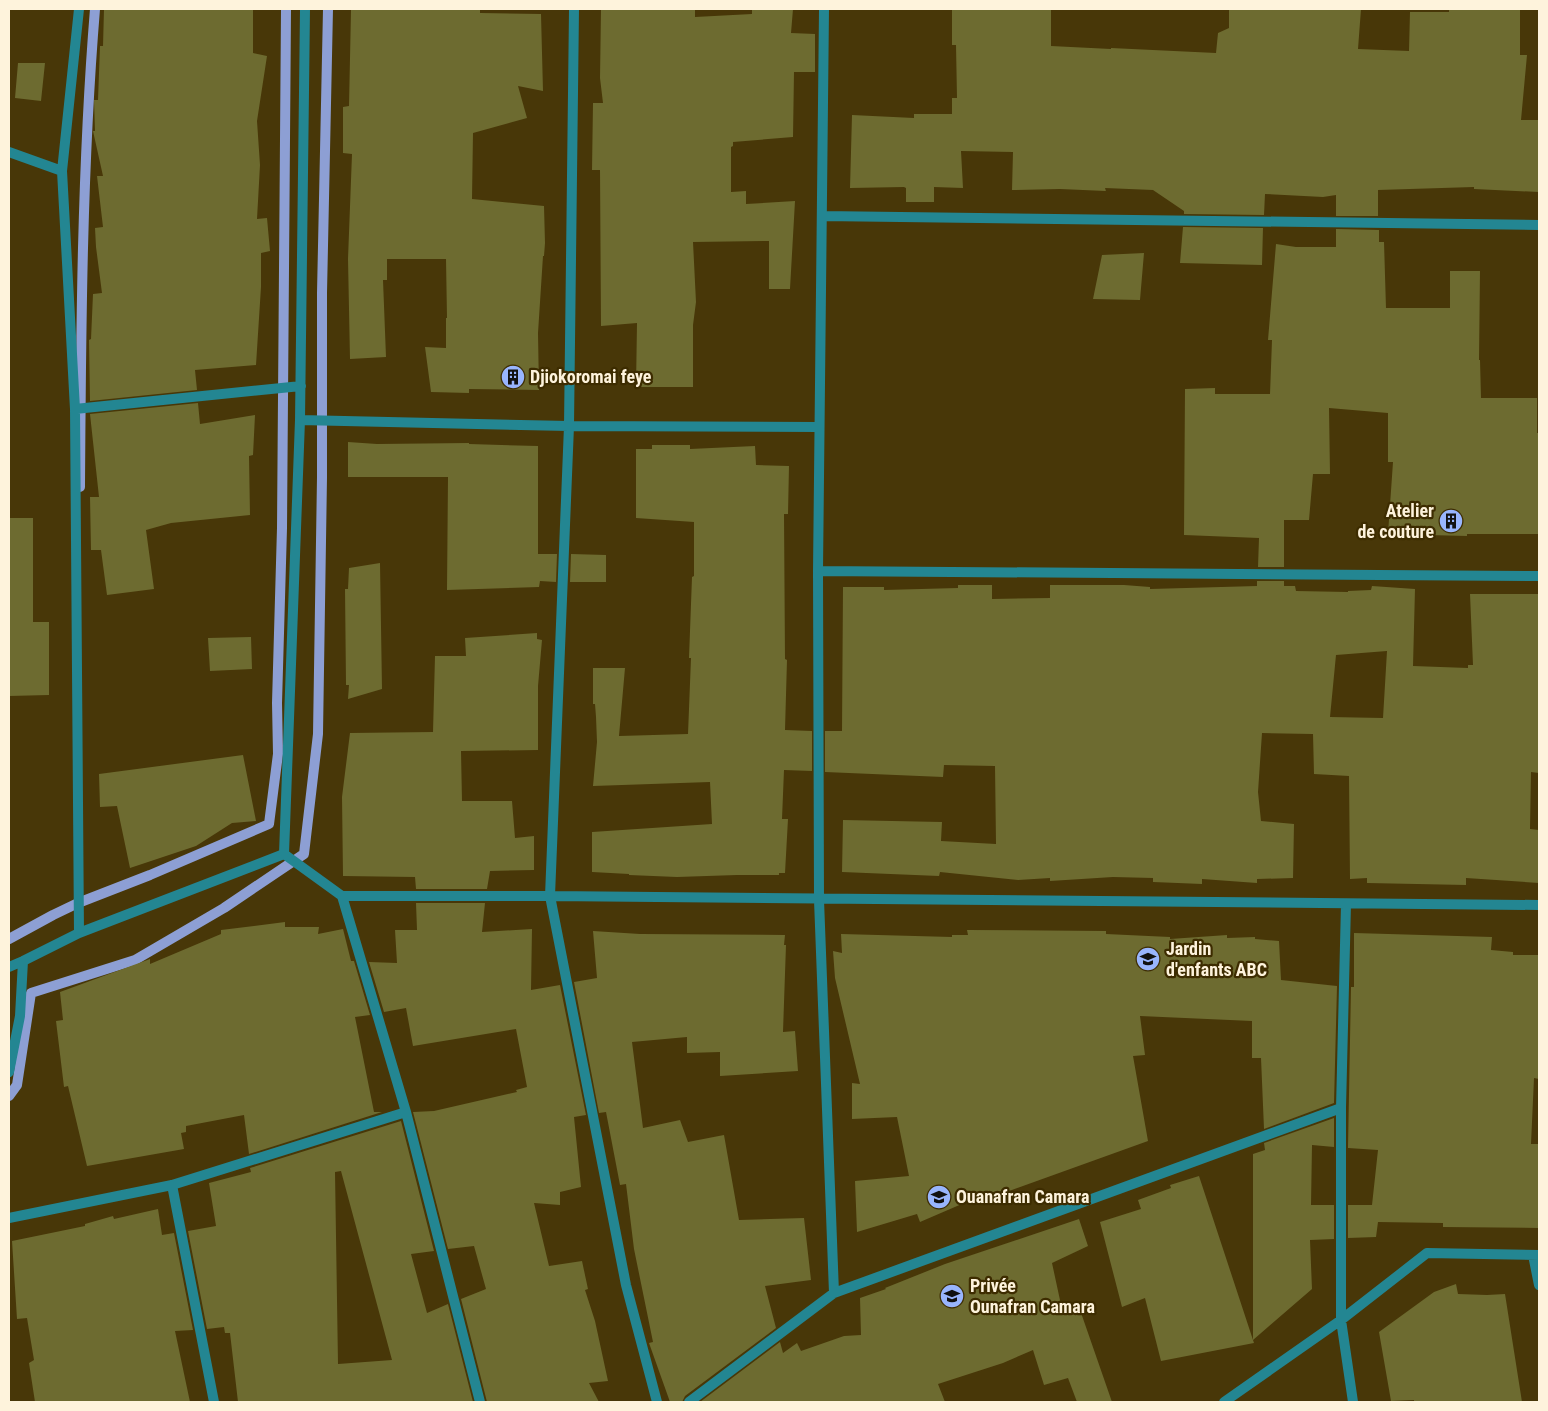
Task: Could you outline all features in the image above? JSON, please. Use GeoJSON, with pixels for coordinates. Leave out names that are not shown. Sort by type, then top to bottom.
{"type":"FeatureCollection","features":[{"type":"Feature","properties":{"kind":"street"},"geometry":{"type":"LineString","coordinates":[[79,9],[62,171],[75,409],[79,933]]}},
{"type":"Feature","properties":{"kind":"street"},"geometry":{"type":"LineString","coordinates":[[284,854],[301,386],[305,9]]}},
{"type":"Feature","properties":{"kind":"street"},"geometry":{"type":"LineString","coordinates":[[574,9],[569,426],[550,896],[626,1285],[657,1402]]}},
{"type":"Feature","properties":{"kind":"street"},"geometry":{"type":"LineString","coordinates":[[824,9],[818,571],[819,900],[834,1293]]}},
{"type":"Feature","properties":{"kind":"street"},"geometry":{"type":"LineString","coordinates":[[9,152],[62,171]]}},
{"type":"Feature","properties":{"kind":"street"},"geometry":{"type":"LineString","coordinates":[[822,216],[1539,225]]}},
{"type":"Feature","properties":{"kind":"street"},"geometry":{"type":"LineString","coordinates":[[75,409],[301,386]]}},
{"type":"Feature","properties":{"kind":"street"},"geometry":{"type":"LineString","coordinates":[[300,420],[569,426],[820,427]]}},
{"type":"Feature","properties":{"kind":"street"},"geometry":{"type":"LineString","coordinates":[[818,571],[1539,576]]}},
{"type":"Feature","properties":{"kind":"street"},"geometry":{"type":"LineString","coordinates":[[9,967],[79,933],[284,854]]}},
{"type":"Feature","properties":{"kind":"street"},"geometry":{"type":"LineString","coordinates":[[284,854],[342,896],[550,896],[819,900],[1539,905]]}},
{"type":"Feature","properties":{"kind":"street"},"geometry":{"type":"LineString","coordinates":[[342,896],[406,1112],[480,1402]]}},
{"type":"Feature","properties":{"kind":"street"},"geometry":{"type":"LineString","coordinates":[[1346,904],[1342,1108],[1341,1320],[1353,1402]]}},
{"type":"Feature","properties":{"kind":"street"},"geometry":{"type":"LineString","coordinates":[[9,1072],[20,1016],[23,961]]}},
{"type":"Feature","properties":{"kind":"street"},"geometry":{"type":"LineString","coordinates":[[689,1402],[834,1293],[1342,1108]]}},
{"type":"Feature","properties":{"kind":"street"},"geometry":{"type":"LineString","coordinates":[[9,1218],[172,1185],[406,1112]]}},
{"type":"Feature","properties":{"kind":"street"},"geometry":{"type":"LineString","coordinates":[[172,1185],[214,1402]]}},
{"type":"Feature","properties":{"kind":"street"},"geometry":{"type":"LineString","coordinates":[[1224,1402],[1341,1320],[1427,1253],[1536,1255],[1539,1286]]}},
{"type":"Feature","properties":{"kind":"building"},"geometry":{"type":"Polygon","coordinates":[[[104,9],[253,9],[253,53],[267,56],[257,121],[260,165],[257,219],[267,218],[270,251],[261,253],[261,287],[256,365],[195,370],[197,390],[90,401],[89,340],[91,339],[93,294],[102,293],[95,228],[103,227],[97,176],[103,176],[93,131],[95,131],[94,100],[98,100],[100,46],[103,46],[104,9]]]}},
{"type":"Feature","properties":{"kind":"building"},"geometry":{"type":"Polygon","coordinates":[[[480,9],[480,13],[541,14],[543,91],[518,86],[527,118],[473,133],[472,199],[544,206],[545,243],[538,333],[539,390],[469,389],[469,393],[431,392],[425,347],[446,348],[446,259],[387,259],[387,280],[383,280],[386,357],[350,359],[348,259],[352,154],[343,153],[343,107],[349,106],[351,10],[480,9]]]}},
{"type":"Feature","properties":{"kind":"building"},"geometry":{"type":"Polygon","coordinates":[[[601,9],[695,9],[695,17],[752,14],[752,9],[793,9],[791,33],[815,34],[815,72],[794,72],[793,137],[733,142],[731,147],[731,192],[746,191],[746,204],[795,201],[790,289],[769,289],[769,241],[693,242],[696,302],[693,325],[693,387],[636,387],[637,323],[601,326],[600,170],[592,170],[593,103],[603,103],[600,78],[601,9]]]}},
{"type":"Feature","properties":{"kind":"building"},"geometry":{"type":"Polygon","coordinates":[[[952,9],[1051,9],[1051,46],[1216,53],[1218,33],[1229,28],[1229,9],[1361,9],[1358,49],[1409,51],[1410,12],[1449,12],[1449,9],[1520,9],[1520,55],[1527,55],[1521,120],[1539,120],[1539,192],[1474,189],[1474,187],[1378,190],[1378,216],[1336,216],[1336,195],[1323,197],[1265,194],[1264,215],[1184,214],[1184,211],[1153,190],[1105,188],[1106,191],[1060,189],[1012,190],[1013,152],[961,151],[963,188],[934,187],[934,202],[906,202],[906,188],[904,187],[850,188],[852,115],[914,118],[914,114],[952,114],[952,98],[957,98],[956,45],[952,45],[952,9]]]}},
{"type":"Feature","properties":{"kind":"building"},"geometry":{"type":"Polygon","coordinates":[[[18,63],[45,63],[41,101],[15,98],[18,63]]]}},
{"type":"Feature","properties":{"kind":"building"},"geometry":{"type":"Polygon","coordinates":[[[1183,227],[1263,228],[1262,265],[1180,263],[1183,227]]]}},
{"type":"Feature","properties":{"kind":"building"},"geometry":{"type":"Polygon","coordinates":[[[1336,229],[1379,230],[1379,242],[1384,242],[1386,308],[1450,308],[1450,271],[1480,271],[1479,360],[1481,398],[1537,398],[1539,534],[1467,534],[1467,536],[1388,534],[1393,462],[1388,462],[1388,413],[1329,408],[1330,474],[1313,474],[1309,520],[1284,520],[1284,567],[1258,567],[1259,538],[1184,535],[1185,389],[1215,388],[1215,394],[1270,394],[1272,340],[1268,340],[1276,244],[1296,247],[1336,247],[1336,229]]]}},
{"type":"Feature","properties":{"kind":"building"},"geometry":{"type":"Polygon","coordinates":[[[1144,253],[1140,300],[1093,299],[1102,255],[1144,253]]]}},
{"type":"Feature","properties":{"kind":"building"},"geometry":{"type":"Polygon","coordinates":[[[198,403],[200,424],[255,415],[253,455],[249,456],[250,515],[171,523],[146,530],[154,589],[107,595],[101,550],[91,550],[90,497],[99,497],[90,414],[198,403]]]}},
{"type":"Feature","properties":{"kind":"building"},"geometry":{"type":"Polygon","coordinates":[[[348,442],[377,444],[469,443],[538,446],[538,554],[557,554],[556,582],[540,581],[539,587],[447,590],[448,477],[348,477],[348,442]]]}},
{"type":"Feature","properties":{"kind":"building"},"geometry":{"type":"Polygon","coordinates":[[[652,445],[690,445],[690,449],[755,446],[756,465],[789,466],[788,514],[784,514],[785,659],[787,660],[785,730],[812,731],[812,771],[784,770],[782,819],[788,819],[785,873],[779,873],[779,875],[677,877],[592,872],[592,832],[712,824],[710,782],[593,786],[597,742],[595,704],[593,704],[593,668],[625,668],[619,736],[688,734],[692,577],[694,576],[694,522],[636,518],[636,449],[652,449],[652,445]]]}},
{"type":"Feature","properties":{"kind":"building"},"geometry":{"type":"Polygon","coordinates":[[[9,518],[33,518],[33,622],[49,622],[49,695],[9,696],[9,518]]]}},
{"type":"Feature","properties":{"kind":"building"},"geometry":{"type":"Polygon","coordinates":[[[571,554],[606,555],[606,582],[570,582],[571,554]]]}},
{"type":"Feature","properties":{"kind":"building"},"geometry":{"type":"Polygon","coordinates":[[[380,563],[382,689],[348,699],[349,685],[346,685],[345,589],[348,589],[349,568],[380,563]]]}},
{"type":"Feature","properties":{"kind":"building"},"geometry":{"type":"Polygon","coordinates":[[[1257,581],[1284,581],[1284,586],[1295,586],[1296,591],[1348,592],[1371,590],[1372,586],[1415,589],[1413,666],[1468,668],[1468,665],[1473,665],[1470,594],[1539,594],[1539,773],[1531,772],[1530,829],[1539,830],[1539,883],[1466,878],[1466,885],[1367,883],[1367,878],[1350,879],[1349,776],[1314,774],[1313,734],[1262,733],[1258,792],[1261,821],[1294,824],[1293,878],[1257,879],[1257,883],[1202,879],[1202,884],[1153,882],[1153,878],[1113,877],[1050,881],[1050,878],[1018,880],[940,872],[939,876],[842,872],[843,820],[942,822],[941,841],[996,844],[995,766],[944,765],[943,777],[825,772],[825,731],[842,731],[843,587],[884,587],[884,590],[958,588],[958,585],[992,585],[992,599],[1050,598],[1050,585],[1124,585],[1150,587],[1150,589],[1257,586],[1257,581]],[[1387,651],[1336,655],[1330,717],[1383,718],[1387,651]]]}},
{"type":"Feature","properties":{"kind":"building"},"geometry":{"type":"Polygon","coordinates":[[[537,633],[537,639],[542,640],[538,686],[538,750],[461,751],[462,801],[512,801],[515,838],[534,836],[534,870],[490,871],[487,889],[416,889],[415,877],[343,876],[342,797],[350,733],[433,732],[435,656],[466,656],[465,638],[537,633]]]}},
{"type":"Feature","properties":{"kind":"building"},"geometry":{"type":"Polygon","coordinates":[[[251,637],[252,669],[210,671],[208,638],[251,637]]]}},
{"type":"Feature","properties":{"kind":"building"},"geometry":{"type":"Polygon","coordinates":[[[243,755],[256,821],[232,823],[196,846],[130,868],[117,806],[100,807],[99,774],[243,755]]]}},
{"type":"Feature","properties":{"kind":"building"},"geometry":{"type":"Polygon","coordinates":[[[416,903],[485,903],[482,932],[532,929],[531,990],[560,985],[586,1115],[574,1117],[581,1187],[560,1192],[560,1205],[534,1203],[549,1266],[582,1261],[588,1289],[585,1290],[595,1321],[608,1381],[589,1383],[599,1402],[487,1402],[461,1299],[486,1289],[474,1246],[448,1249],[413,1112],[434,1111],[517,1092],[516,1090],[527,1087],[516,1029],[413,1046],[406,1008],[384,1012],[369,962],[397,963],[395,930],[417,930],[416,903]]]}},
{"type":"Feature","properties":{"kind":"building"},"geometry":{"type":"Polygon","coordinates":[[[285,922],[285,927],[319,927],[318,934],[343,929],[351,961],[354,961],[370,1015],[355,1017],[374,1112],[382,1112],[249,1154],[244,1115],[186,1126],[186,1132],[181,1133],[184,1149],[87,1166],[68,1086],[64,1087],[56,1021],[63,1020],[60,992],[150,959],[150,964],[221,934],[221,930],[285,922]]]}},
{"type":"Feature","properties":{"kind":"building"},"geometry":{"type":"Polygon","coordinates":[[[967,930],[1106,931],[1106,934],[1170,937],[1170,939],[1227,935],[1227,938],[1255,937],[1255,939],[1279,941],[1281,980],[1337,986],[1334,1103],[1264,1129],[1261,1058],[1252,1058],[1252,1021],[1140,1016],[1145,1055],[1133,1056],[1148,1141],[987,1199],[985,1194],[920,1222],[917,1214],[857,1232],[855,1181],[909,1176],[897,1117],[852,1119],[852,1083],[860,1084],[835,978],[833,951],[842,953],[841,934],[952,937],[952,935],[968,935],[967,930]]]}},
{"type":"Feature","properties":{"kind":"building"},"geometry":{"type":"Polygon","coordinates":[[[593,931],[640,934],[785,935],[783,1032],[795,1031],[798,1071],[720,1076],[720,1052],[687,1053],[687,1037],[632,1042],[643,1128],[680,1120],[688,1142],[724,1135],[739,1220],[804,1218],[811,1280],[765,1286],[776,1328],[685,1396],[682,1402],[670,1402],[649,1343],[653,1342],[634,1249],[626,1184],[620,1185],[606,1112],[599,1113],[574,982],[597,978],[593,931]]]}},
{"type":"Feature","properties":{"kind":"building"},"geometry":{"type":"Polygon","coordinates":[[[1354,933],[1492,937],[1491,950],[1513,952],[1513,955],[1539,955],[1539,1079],[1534,1078],[1531,1144],[1539,1144],[1539,1228],[1443,1227],[1443,1223],[1378,1222],[1376,1237],[1348,1238],[1348,1205],[1372,1205],[1378,1150],[1348,1148],[1351,987],[1354,987],[1354,933]]]}},
{"type":"Feature","properties":{"kind":"building"},"geometry":{"type":"Polygon","coordinates":[[[1334,1118],[1334,1147],[1312,1145],[1311,1205],[1334,1205],[1334,1239],[1310,1240],[1312,1289],[1253,1340],[1253,1154],[1265,1150],[1264,1143],[1334,1118]]]}},
{"type":"Feature","properties":{"kind":"building"},"geometry":{"type":"Polygon","coordinates":[[[401,1121],[434,1251],[411,1254],[427,1313],[448,1304],[473,1402],[238,1402],[230,1333],[225,1333],[224,1327],[207,1329],[188,1231],[216,1226],[209,1183],[251,1172],[250,1168],[401,1121]],[[341,1171],[335,1172],[338,1364],[392,1360],[341,1171]]]}},
{"type":"Feature","properties":{"kind":"building"},"geometry":{"type":"Polygon","coordinates":[[[1199,1176],[1254,1343],[1161,1361],[1145,1298],[1122,1307],[1100,1222],[1141,1209],[1138,1200],[1171,1188],[1170,1185],[1199,1176]]]}},
{"type":"Feature","properties":{"kind":"building"},"geometry":{"type":"Polygon","coordinates":[[[158,1209],[162,1235],[174,1233],[193,1330],[175,1331],[190,1402],[35,1402],[29,1363],[34,1360],[27,1318],[17,1319],[12,1241],[85,1226],[85,1224],[113,1216],[114,1219],[158,1209]]]}},
{"type":"Feature","properties":{"kind":"building"},"geometry":{"type":"Polygon","coordinates":[[[1079,1219],[1088,1246],[1052,1263],[1063,1314],[1079,1307],[1112,1402],[1077,1402],[1068,1378],[1044,1385],[1033,1350],[1003,1363],[938,1384],[945,1402],[700,1402],[780,1342],[783,1353],[797,1343],[801,1351],[844,1336],[861,1335],[860,1298],[945,1264],[1079,1219]]]}},
{"type":"Feature","properties":{"kind":"building"},"geometry":{"type":"Polygon","coordinates":[[[1456,1284],[1458,1294],[1505,1294],[1522,1402],[1391,1401],[1379,1332],[1434,1292],[1456,1284]]]}},
{"type":"Feature","properties":{"kind":"waterway"},"geometry":{"type":"LineString","coordinates":[[80,487],[85,188],[95,9]]}},
{"type":"Feature","properties":{"kind":"waterway"},"geometry":{"type":"LineString","coordinates":[[9,939],[78,903],[150,875],[269,824],[278,754],[277,703],[282,528],[286,9]]}},
{"type":"Feature","properties":{"kind":"waterway"},"geometry":{"type":"LineString","coordinates":[[9,1096],[17,1085],[31,993],[135,960],[224,908],[304,854],[318,734],[322,477],[322,293],[328,9]]}},
{"type":"Feature","properties":{"kind":"place","name":"Djiokoromai feye"},"geometry":{"type":"Point","coordinates":[513,377]}},
{"type":"Feature","properties":{"kind":"place","name":"Atelier de couture"},"geometry":{"type":"Point","coordinates":[1451,521]}},
{"type":"Feature","properties":{"kind":"place","name":"Jardin d'enfants ABC"},"geometry":{"type":"Point","coordinates":[1148,959]}},
{"type":"Feature","properties":{"kind":"place","name":"Ouanafran Camara"},"geometry":{"type":"Point","coordinates":[939,1197]}},
{"type":"Feature","properties":{"kind":"place","name":"Privée Ounafran Camara"},"geometry":{"type":"Point","coordinates":[952,1296]}}]}
